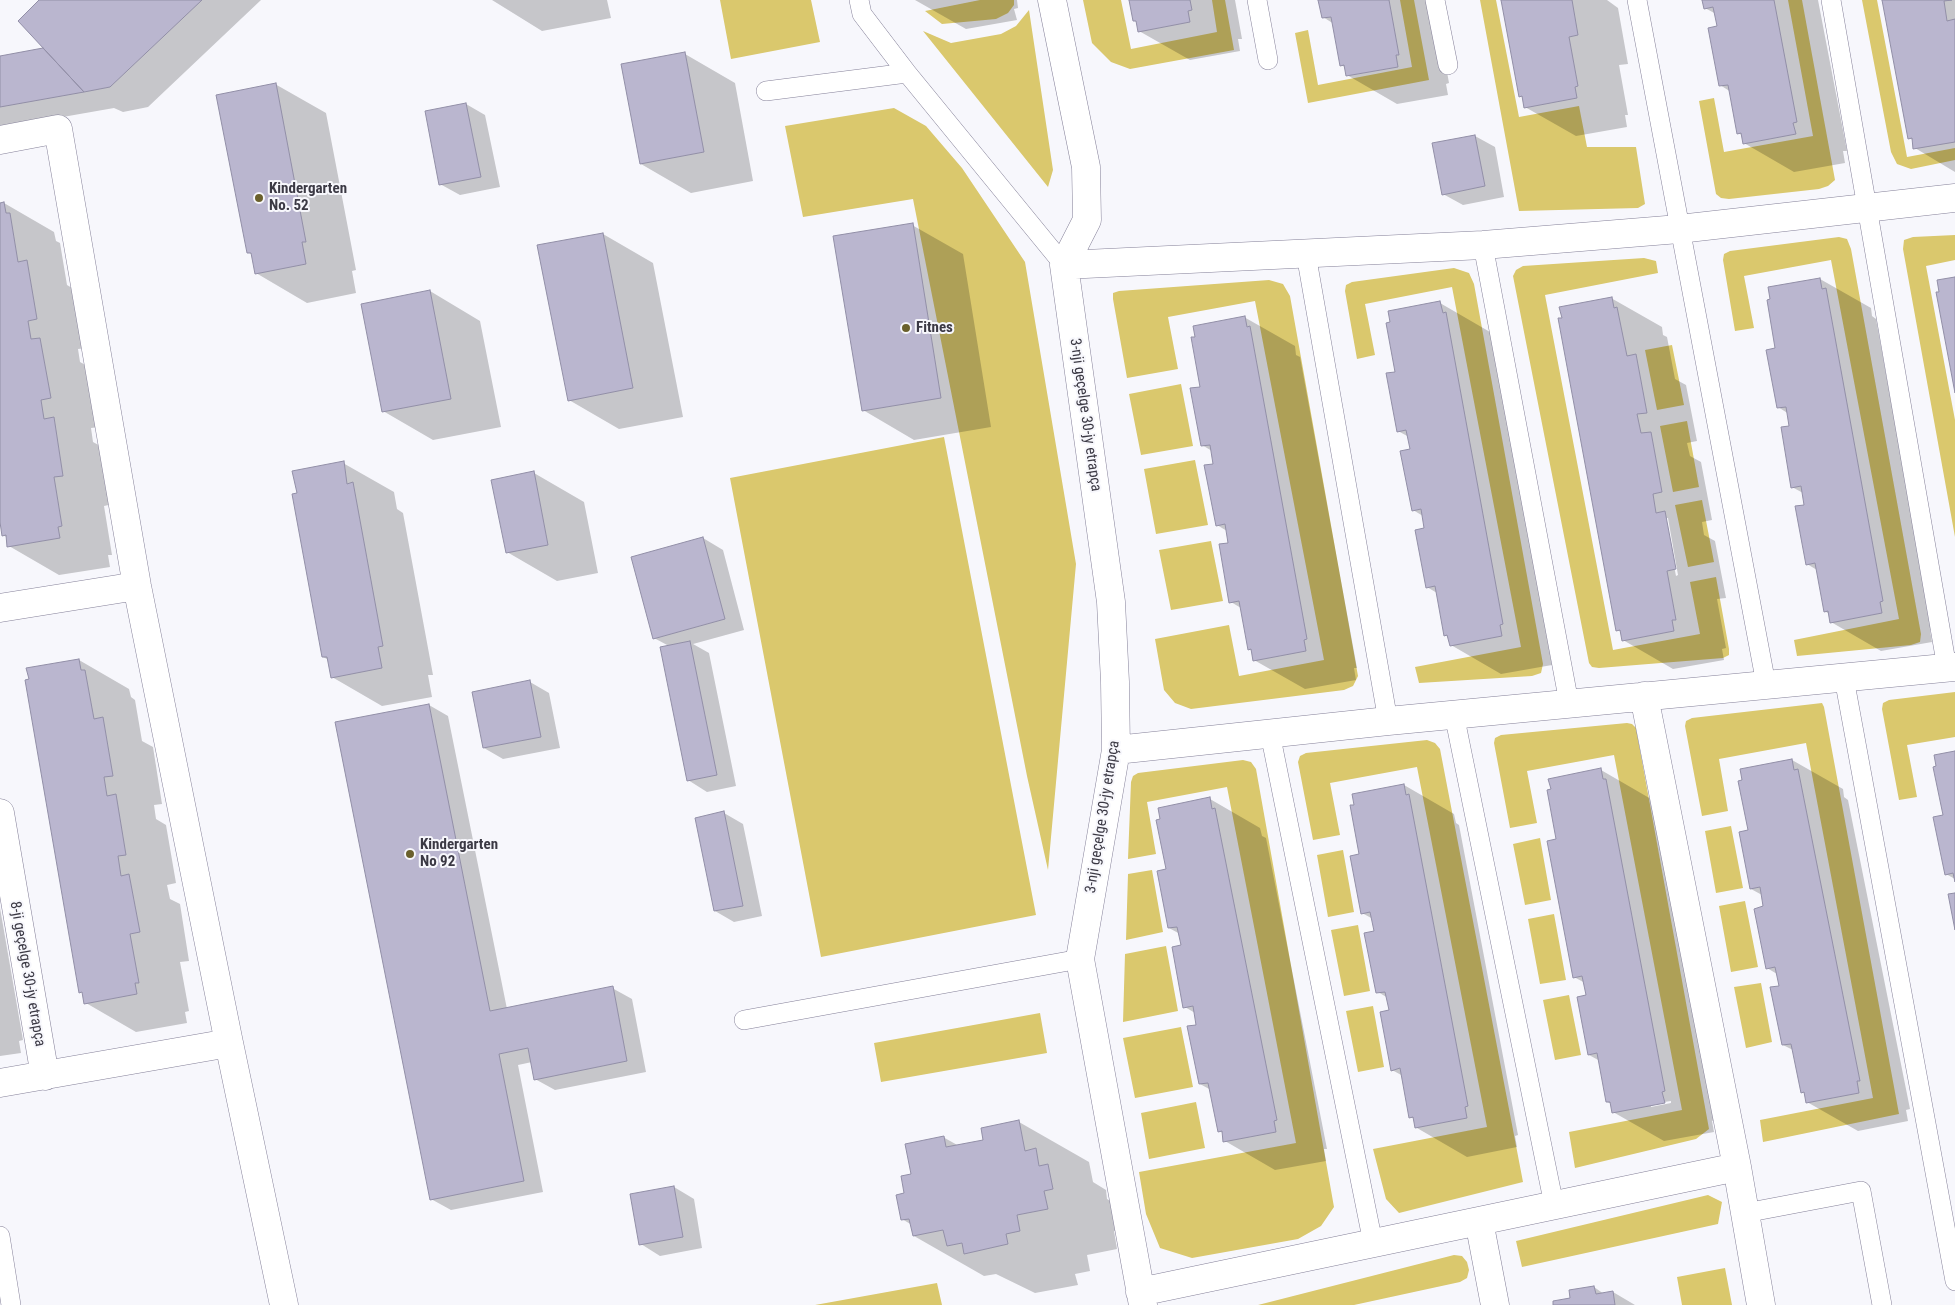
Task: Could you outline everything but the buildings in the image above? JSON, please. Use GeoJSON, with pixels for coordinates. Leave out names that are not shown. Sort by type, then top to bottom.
{"type":"FeatureCollection","features":[{"type":"Feature","properties":{"kind":"street"},"geometry":{"type":"LineString","coordinates":[[1052,0],[1086,167],[1087,220],[1064,265],[1483,245],[1679,229],[1955,198]]}},
{"type":"Feature","properties":{"kind":"street"},"geometry":{"type":"LineString","coordinates":[[0,140],[58,129],[137,586],[284,1305]]}},
{"type":"Feature","properties":{"kind":"street","name":"3-nji geçelge 30-jy etrapça"},"geometry":{"type":"LineString","coordinates":[[1064,265],[1110,602],[1115,682],[1116,750],[1080,959],[1142,1298]]}},
{"type":"Feature","properties":{"kind":"street"},"geometry":{"type":"LineString","coordinates":[[0,608],[137,586]]}},
{"type":"Feature","properties":{"kind":"street"},"geometry":{"type":"LineString","coordinates":[[1116,750],[1388,720],[1951,668]]}},
{"type":"Feature","properties":{"kind":"street"},"geometry":{"type":"LineString","coordinates":[[1644,696],[1737,1167],[1761,1305]]}},
{"type":"Feature","properties":{"kind":"street","name":"8-ji geçelge 30-jy etrapça"},"geometry":{"type":"LineString","coordinates":[[0,813],[45,1076]]}},
{"type":"Feature","properties":{"kind":"street"},"geometry":{"type":"LineString","coordinates":[[0,1083],[229,1043]]}},
{"type":"Feature","properties":{"kind":"street"},"geometry":{"type":"LineString","coordinates":[[1142,1298],[1373,1243],[1737,1167]]}},
{"type":"Feature","properties":{"kind":"street"},"geometry":{"type":"LineString","coordinates":[[1479,1221],[1495,1305]]}},
{"type":"Feature","properties":{"kind":"lane"},"geometry":{"type":"LineString","coordinates":[[859,0],[862,14],[907,73],[1064,265]]}},
{"type":"Feature","properties":{"kind":"lane"},"geometry":{"type":"LineString","coordinates":[[1257,0],[1268,60]]}},
{"type":"Feature","properties":{"kind":"lane"},"geometry":{"type":"LineString","coordinates":[[1435,0],[1448,65]]}},
{"type":"Feature","properties":{"kind":"lane"},"geometry":{"type":"LineString","coordinates":[[1638,0],[1679,229],[1766,684]]}},
{"type":"Feature","properties":{"kind":"lane"},"geometry":{"type":"LineString","coordinates":[[1831,0],[1951,668]]}},
{"type":"Feature","properties":{"kind":"lane"},"geometry":{"type":"LineString","coordinates":[[766,91],[907,73]]}},
{"type":"Feature","properties":{"kind":"lane"},"geometry":{"type":"LineString","coordinates":[[1483,245],[1569,703]]}},
{"type":"Feature","properties":{"kind":"lane"},"geometry":{"type":"LineString","coordinates":[[1306,254],[1388,720]]}},
{"type":"Feature","properties":{"kind":"lane"},"geometry":{"type":"LineString","coordinates":[[1844,678],[1952,1254],[1955,1281]]}},
{"type":"Feature","properties":{"kind":"lane"},"geometry":{"type":"LineString","coordinates":[[1454,714],[1554,1205]]}},
{"type":"Feature","properties":{"kind":"lane"},"geometry":{"type":"LineString","coordinates":[[1270,733],[1373,1243]]}},
{"type":"Feature","properties":{"kind":"lane"},"geometry":{"type":"LineString","coordinates":[[744,1020],[1080,959]]}},
{"type":"Feature","properties":{"kind":"lane"},"geometry":{"type":"LineString","coordinates":[[1745,1213],[1861,1191],[1882,1305]]}},
{"type":"Feature","properties":{"kind":"lane"},"geometry":{"type":"LineString","coordinates":[[0,1236],[11,1305]]}},
{"type":"Feature","properties":{"kind":"shaded area"},"geometry":{"type":"Polygon","coordinates":[[[720,0],[811,0],[820,42],[731,59],[720,0]]]}},
{"type":"Feature","properties":{"kind":"shaded area"},"geometry":{"type":"Polygon","coordinates":[[[980,0],[1014,0],[1014,5],[1008,13],[996,19],[942,24],[925,11],[980,0]]]}},
{"type":"Feature","properties":{"kind":"shaded area"},"geometry":{"type":"Polygon","coordinates":[[[1083,0],[1121,0],[1131,49],[1217,32],[1212,0],[1225,0],[1234,50],[1130,69],[1111,62],[1092,43],[1083,0]]]}},
{"type":"Feature","properties":{"kind":"shaded area"},"geometry":{"type":"Polygon","coordinates":[[[1400,0],[1414,0],[1429,80],[1308,103],[1295,33],[1308,30],[1318,85],[1412,67],[1400,0]]]}},
{"type":"Feature","properties":{"kind":"shaded area"},"geometry":{"type":"Polygon","coordinates":[[[1480,0],[1496,0],[1519,117],[1579,106],[1587,147],[1636,147],[1645,204],[1638,208],[1519,211],[1480,0]]]}},
{"type":"Feature","properties":{"kind":"shaded area"},"geometry":{"type":"Polygon","coordinates":[[[1788,0],[1802,0],[1835,180],[1828,186],[1819,189],[1729,199],[1721,198],[1716,194],[1699,101],[1714,98],[1724,152],[1813,136],[1788,0]]]}},
{"type":"Feature","properties":{"kind":"shaded area"},"geometry":{"type":"Polygon","coordinates":[[[1862,0],[1877,0],[1907,157],[1955,148],[1955,160],[1911,169],[1897,164],[1891,152],[1862,0]]]}},
{"type":"Feature","properties":{"kind":"shaded area"},"geometry":{"type":"Polygon","coordinates":[[[1029,10],[1053,170],[1048,187],[923,31],[951,43],[1001,34],[1016,26],[1029,10]]]}},
{"type":"Feature","properties":{"kind":"shaded area"},"geometry":{"type":"Polygon","coordinates":[[[894,108],[926,126],[962,168],[1025,262],[1076,564],[1048,870],[1027,776],[913,199],[803,217],[785,126],[894,108]]]}},
{"type":"Feature","properties":{"kind":"shaded area"},"geometry":{"type":"Polygon","coordinates":[[[1955,235],[1955,260],[1926,266],[1955,420],[1955,537],[1903,249],[1904,240],[1913,237],[1955,235]]]}},
{"type":"Feature","properties":{"kind":"shaded area"},"geometry":{"type":"Polygon","coordinates":[[[1839,237],[1847,239],[1851,249],[1921,634],[1920,642],[1911,645],[1797,656],[1794,640],[1899,619],[1831,260],[1744,276],[1754,328],[1735,331],[1723,260],[1724,254],[1730,251],[1839,237]]]}},
{"type":"Feature","properties":{"kind":"shaded area"},"geometry":{"type":"Polygon","coordinates":[[[1644,258],[1656,261],[1658,273],[1545,295],[1613,650],[1700,634],[1690,582],[1716,577],[1729,655],[1723,658],[1599,668],[1592,667],[1589,663],[1513,276],[1516,270],[1523,266],[1644,258]]]}},
{"type":"Feature","properties":{"kind":"shaded area"},"geometry":{"type":"Polygon","coordinates":[[[1454,268],[1469,273],[1474,284],[1543,664],[1541,673],[1532,676],[1419,683],[1415,667],[1521,647],[1452,287],[1365,304],[1375,355],[1357,359],[1345,291],[1346,285],[1352,282],[1454,268]]]}},
{"type":"Feature","properties":{"kind":"shaded area"},"geometry":{"type":"Polygon","coordinates":[[[1269,280],[1283,284],[1290,296],[1358,676],[1353,686],[1344,690],[1191,709],[1175,703],[1164,690],[1155,639],[1229,625],[1239,676],[1324,660],[1255,301],[1168,317],[1178,369],[1127,378],[1113,293],[1269,280]]]}},
{"type":"Feature","properties":{"kind":"shaded area"},"geometry":{"type":"Polygon","coordinates":[[[1672,345],[1684,405],[1657,410],[1645,350],[1672,345]]]}},
{"type":"Feature","properties":{"kind":"shaded area"},"geometry":{"type":"Polygon","coordinates":[[[1181,384],[1193,446],[1141,455],[1129,394],[1181,384]]]}},
{"type":"Feature","properties":{"kind":"shaded area"},"geometry":{"type":"Polygon","coordinates":[[[1687,421],[1699,487],[1673,492],[1660,426],[1687,421]]]}},
{"type":"Feature","properties":{"kind":"shaded area"},"geometry":{"type":"Polygon","coordinates":[[[944,437],[1036,915],[821,957],[730,478],[944,437]]]}},
{"type":"Feature","properties":{"kind":"shaded area"},"geometry":{"type":"Polygon","coordinates":[[[1195,460],[1208,525],[1156,534],[1144,469],[1195,460]]]}},
{"type":"Feature","properties":{"kind":"shaded area"},"geometry":{"type":"Polygon","coordinates":[[[1702,500],[1714,562],[1688,567],[1675,505],[1702,500]]]}},
{"type":"Feature","properties":{"kind":"shaded area"},"geometry":{"type":"Polygon","coordinates":[[[1211,541],[1223,601],[1171,610],[1159,550],[1211,541]]]}},
{"type":"Feature","properties":{"kind":"shaded area"},"geometry":{"type":"Polygon","coordinates":[[[1955,692],[1955,737],[1907,745],[1917,797],[1899,800],[1882,709],[1883,703],[1889,700],[1955,692]]]}},
{"type":"Feature","properties":{"kind":"shaded area"},"geometry":{"type":"Polygon","coordinates":[[[1822,703],[1899,1114],[1763,1142],[1760,1120],[1873,1098],[1806,743],[1719,759],[1728,811],[1702,816],[1685,726],[1686,721],[1692,718],[1822,703]]]}},
{"type":"Feature","properties":{"kind":"shaded area"},"geometry":{"type":"Polygon","coordinates":[[[1632,724],[1636,728],[1709,1129],[1696,1139],[1575,1168],[1569,1132],[1682,1110],[1614,755],[1527,771],[1537,823],[1510,828],[1494,743],[1495,738],[1501,735],[1632,724]]]}},
{"type":"Feature","properties":{"kind":"shaded area"},"geometry":{"type":"Polygon","coordinates":[[[1427,740],[1435,743],[1440,749],[1523,1182],[1399,1213],[1386,1199],[1373,1149],[1487,1127],[1417,767],[1330,783],[1340,835],[1313,840],[1298,762],[1300,756],[1306,753],[1427,740]]]}},
{"type":"Feature","properties":{"kind":"shaded area"},"geometry":{"type":"Polygon","coordinates":[[[1243,760],[1251,762],[1256,769],[1334,1207],[1321,1226],[1298,1239],[1192,1258],[1160,1248],[1146,1214],[1139,1172],[1296,1143],[1227,787],[1147,802],[1156,854],[1128,859],[1131,782],[1133,776],[1138,773],[1243,760]]]}},
{"type":"Feature","properties":{"kind":"shaded area"},"geometry":{"type":"Polygon","coordinates":[[[1731,826],[1743,888],[1716,893],[1705,831],[1731,826]]]}},
{"type":"Feature","properties":{"kind":"shaded area"},"geometry":{"type":"Polygon","coordinates":[[[1540,838],[1551,900],[1525,905],[1513,844],[1540,838]]]}},
{"type":"Feature","properties":{"kind":"shaded area"},"geometry":{"type":"Polygon","coordinates":[[[1343,850],[1354,912],[1328,917],[1317,855],[1343,850]]]}},
{"type":"Feature","properties":{"kind":"shaded area"},"geometry":{"type":"Polygon","coordinates":[[[1152,870],[1163,932],[1126,940],[1128,874],[1152,870]]]}},
{"type":"Feature","properties":{"kind":"shaded area"},"geometry":{"type":"Polygon","coordinates":[[[1745,901],[1758,967],[1731,972],[1719,906],[1745,901]]]}},
{"type":"Feature","properties":{"kind":"shaded area"},"geometry":{"type":"Polygon","coordinates":[[[1554,914],[1566,980],[1540,984],[1528,919],[1554,914]]]}},
{"type":"Feature","properties":{"kind":"shaded area"},"geometry":{"type":"Polygon","coordinates":[[[1358,925],[1370,991],[1344,996],[1331,930],[1358,925]]]}},
{"type":"Feature","properties":{"kind":"shaded area"},"geometry":{"type":"Polygon","coordinates":[[[1166,946],[1178,1011],[1123,1022],[1125,954],[1166,946]]]}},
{"type":"Feature","properties":{"kind":"shaded area"},"geometry":{"type":"Polygon","coordinates":[[[1761,983],[1772,1042],[1746,1048],[1734,987],[1761,983]]]}},
{"type":"Feature","properties":{"kind":"shaded area"},"geometry":{"type":"Polygon","coordinates":[[[1569,995],[1581,1055],[1555,1060],[1543,1000],[1569,995]]]}},
{"type":"Feature","properties":{"kind":"shaded area"},"geometry":{"type":"Polygon","coordinates":[[[1373,1006],[1384,1067],[1358,1072],[1346,1011],[1373,1006]]]}},
{"type":"Feature","properties":{"kind":"shaded area"},"geometry":{"type":"Polygon","coordinates":[[[1040,1013],[1047,1053],[881,1082],[874,1043],[1040,1013]]]}},
{"type":"Feature","properties":{"kind":"shaded area"},"geometry":{"type":"Polygon","coordinates":[[[1181,1027],[1193,1087],[1135,1098],[1123,1038],[1181,1027]]]}},
{"type":"Feature","properties":{"kind":"shaded area"},"geometry":{"type":"Polygon","coordinates":[[[1196,1102],[1205,1148],[1149,1159],[1141,1113],[1196,1102]]]}},
{"type":"Feature","properties":{"kind":"shaded area"},"geometry":{"type":"Polygon","coordinates":[[[1708,1195],[1722,1202],[1718,1224],[1522,1267],[1516,1241],[1708,1195]]]}},
{"type":"Feature","properties":{"kind":"shaded area"},"geometry":{"type":"Polygon","coordinates":[[[1454,1255],[1462,1256],[1467,1262],[1469,1270],[1467,1278],[1460,1282],[1354,1305],[1258,1305],[1454,1255]]]}},
{"type":"Feature","properties":{"kind":"shaded area"},"geometry":{"type":"Polygon","coordinates":[[[1725,1268],[1732,1305],[1682,1305],[1677,1277],[1725,1268]]]}},
{"type":"Feature","properties":{"kind":"shaded area"},"geometry":{"type":"Polygon","coordinates":[[[937,1283],[942,1305],[815,1305],[937,1283]]]}},
{"type":"Feature","properties":{"kind":"place","name":"Kindergarten No. 52"},"geometry":{"type":"Point","coordinates":[259,198]}},
{"type":"Feature","properties":{"kind":"place","name":"Fitnes"},"geometry":{"type":"Point","coordinates":[906,328]}},
{"type":"Feature","properties":{"kind":"place","name":"Kindergarten No 92"},"geometry":{"type":"Point","coordinates":[410,854]}}]}
